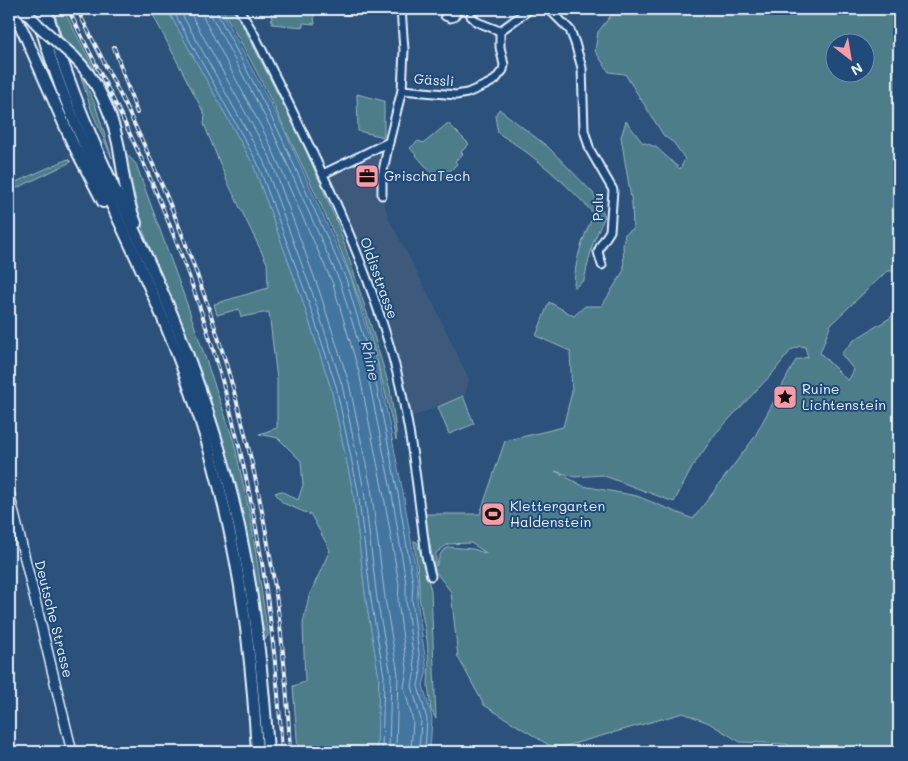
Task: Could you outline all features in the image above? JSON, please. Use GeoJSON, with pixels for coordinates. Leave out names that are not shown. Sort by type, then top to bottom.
{"type":"FeatureCollection","features":[{"type":"Feature","properties":{"kind":"highway"},"geometry":{"type":"LineString","coordinates":[[11,9],[24,33],[78,154],[134,264],[156,301]]}},
{"type":"Feature","properties":{"kind":"highway"},"geometry":{"type":"LineString","coordinates":[[23,9],[74,57],[95,82],[108,110],[117,138],[128,198],[149,252],[158,282]]}},
{"type":"Feature","properties":{"kind":"highway"},"geometry":{"type":"LineString","coordinates":[[36,9],[46,45],[74,122],[156,301],[185,376],[211,456],[226,513],[235,558],[249,651],[258,752]]}},
{"type":"Feature","properties":{"kind":"highway"},"geometry":{"type":"LineString","coordinates":[[46,9],[80,111],[178,330],[205,403],[230,485],[251,589],[260,659],[268,752]]}},
{"type":"Feature","properties":{"kind":"main road","name":"Deutsche Strasse"},"geometry":{"type":"LineString","coordinates":[[9,493],[72,752]]}},
{"type":"Feature","properties":{"kind":"street","name":"Oldisstrasse"},"geometry":{"type":"LineString","coordinates":[[239,9],[253,32],[322,174],[363,267],[397,373],[408,426],[426,556],[432,576]]}},
{"type":"Feature","properties":{"kind":"street"},"geometry":{"type":"LineString","coordinates":[[382,195],[382,176],[388,142],[402,90],[404,50],[401,9]]}},
{"type":"Feature","properties":{"kind":"street"},"geometry":{"type":"LineString","coordinates":[[444,9],[445,16],[450,18],[454,16],[458,9]]}},
{"type":"Feature","properties":{"kind":"street","name":"Palu"},"geometry":{"type":"LineString","coordinates":[[549,9],[570,30],[575,43],[582,68],[584,130],[590,150],[613,193],[610,231],[600,245],[598,252],[602,265]]}},
{"type":"Feature","properties":{"kind":"street"},"geometry":{"type":"LineString","coordinates":[[471,16],[476,22],[500,31],[528,10]]}},
{"type":"Feature","properties":{"kind":"street","name":"Gässli"},"geometry":{"type":"LineString","coordinates":[[402,90],[456,95],[467,93],[486,85],[498,77],[504,68],[500,46],[500,31]]}},
{"type":"Feature","properties":{"kind":"street"},"geometry":{"type":"LineString","coordinates":[[322,174],[388,142]]}},
{"type":"Feature","properties":{"kind":"shaded area"},"geometry":{"type":"Polygon","coordinates":[[[376,150],[385,155],[382,195],[389,219],[433,303],[469,379],[465,395],[410,418],[404,379],[398,373],[326,176],[376,150]]]}},
{"type":"Feature","properties":{"kind":"green space"},"geometry":{"type":"Polygon","coordinates":[[[53,9],[63,9],[95,70],[88,66],[62,38],[53,9]]]}},
{"type":"Feature","properties":{"kind":"green space"},"geometry":{"type":"Polygon","coordinates":[[[150,9],[167,9],[253,164],[301,296],[331,388],[353,491],[366,600],[379,677],[377,752],[298,752],[293,686],[305,682],[303,623],[309,596],[330,550],[311,515],[283,503],[275,493],[281,491],[298,500],[303,485],[301,461],[278,438],[259,434],[277,428],[277,380],[269,312],[241,317],[239,309],[217,315],[214,304],[268,288],[267,263],[227,181],[204,124],[205,115],[150,9]]]}},
{"type":"Feature","properties":{"kind":"green space"},"geometry":{"type":"Polygon","coordinates":[[[224,9],[234,11],[245,30],[302,141],[337,222],[390,389],[396,440],[373,344],[341,251],[276,110],[224,13],[224,9]]]}},
{"type":"Feature","properties":{"kind":"green space"},"geometry":{"type":"Polygon","coordinates":[[[271,9],[313,9],[315,24],[303,23],[303,27],[272,24],[271,9]]]}},
{"type":"Feature","properties":{"kind":"green space"},"geometry":{"type":"Polygon","coordinates":[[[616,9],[899,9],[899,271],[887,271],[831,324],[820,353],[848,381],[854,370],[841,354],[854,340],[890,318],[899,308],[899,752],[797,752],[787,744],[740,742],[709,723],[683,713],[555,749],[484,705],[458,657],[451,592],[435,571],[424,514],[480,514],[505,441],[563,427],[572,392],[570,351],[536,336],[549,302],[574,316],[585,306],[602,306],[624,270],[623,245],[625,234],[633,229],[632,204],[621,137],[626,121],[642,142],[656,147],[680,169],[685,159],[674,143],[664,136],[625,74],[609,72],[595,51],[598,32],[616,9]],[[800,346],[791,350],[772,374],[716,433],[693,466],[674,502],[602,475],[575,477],[555,471],[583,486],[637,496],[693,519],[754,438],[796,360],[808,357],[805,347],[800,346]],[[471,543],[448,544],[436,553],[436,566],[441,553],[448,547],[473,549],[488,554],[471,543]]]}},
{"type":"Feature","properties":{"kind":"green space"},"geometry":{"type":"Polygon","coordinates":[[[79,71],[95,104],[112,158],[92,112],[79,71]]]}},
{"type":"Feature","properties":{"kind":"green space"},"geometry":{"type":"Polygon","coordinates":[[[357,94],[384,101],[384,137],[358,131],[357,94]]]}},
{"type":"Feature","properties":{"kind":"green space"},"geometry":{"type":"Polygon","coordinates":[[[499,109],[548,147],[593,193],[605,216],[593,243],[584,280],[574,288],[574,278],[580,250],[594,214],[549,170],[498,133],[495,116],[499,109]]]}},
{"type":"Feature","properties":{"kind":"green space"},"geometry":{"type":"Polygon","coordinates":[[[448,123],[469,144],[461,152],[463,154],[455,161],[457,164],[439,182],[410,148],[418,141],[424,143],[448,123]]]}},
{"type":"Feature","properties":{"kind":"green space"},"geometry":{"type":"Polygon","coordinates":[[[124,151],[136,164],[187,304],[234,442],[251,520],[268,635],[265,640],[239,493],[209,394],[144,233],[124,151]]]}},
{"type":"Feature","properties":{"kind":"green space"},"geometry":{"type":"Polygon","coordinates":[[[68,159],[71,162],[9,192],[9,185],[68,159]]]}},
{"type":"Feature","properties":{"kind":"green space"},"geometry":{"type":"Polygon","coordinates":[[[463,396],[474,424],[449,434],[438,407],[463,396]]]}},
{"type":"Feature","properties":{"kind":"green space"},"geometry":{"type":"Polygon","coordinates":[[[414,541],[417,542],[431,590],[436,719],[431,710],[428,685],[427,640],[419,597],[419,580],[414,541]]]}},
{"type":"Feature","properties":{"kind":"water","name":"Rhine"},"geometry":{"type":"Polygon","coordinates":[[[167,9],[220,9],[283,127],[351,278],[378,368],[404,498],[418,583],[417,599],[427,671],[423,685],[432,718],[430,752],[377,752],[379,677],[366,600],[353,491],[331,388],[301,296],[253,164],[167,9]]]}},
{"type":"Feature","properties":{"kind":"railway"},"geometry":{"type":"LineString","coordinates":[[68,9],[118,109],[153,185],[189,276],[211,342],[230,409],[259,545],[277,682],[282,752]]}},
{"type":"Feature","properties":{"kind":"railway"},"geometry":{"type":"LineString","coordinates":[[77,9],[152,162],[199,279],[220,344],[255,478],[268,546],[279,614],[290,752]]}},
{"type":"Feature","properties":{"kind":"railway"},"geometry":{"type":"LineString","coordinates":[[114,47],[137,113]]}},
{"type":"Feature","properties":{"kind":"place","name":"GrischaTech"},"geometry":{"type":"Point","coordinates":[367,176]}},
{"type":"Feature","properties":{"kind":"place","name":"Ruine Lichtenstein"},"geometry":{"type":"Point","coordinates":[785,397]}},
{"type":"Feature","properties":{"kind":"place","name":"Klettergarten Haldenstein"},"geometry":{"type":"Point","coordinates":[493,514]}}]}
